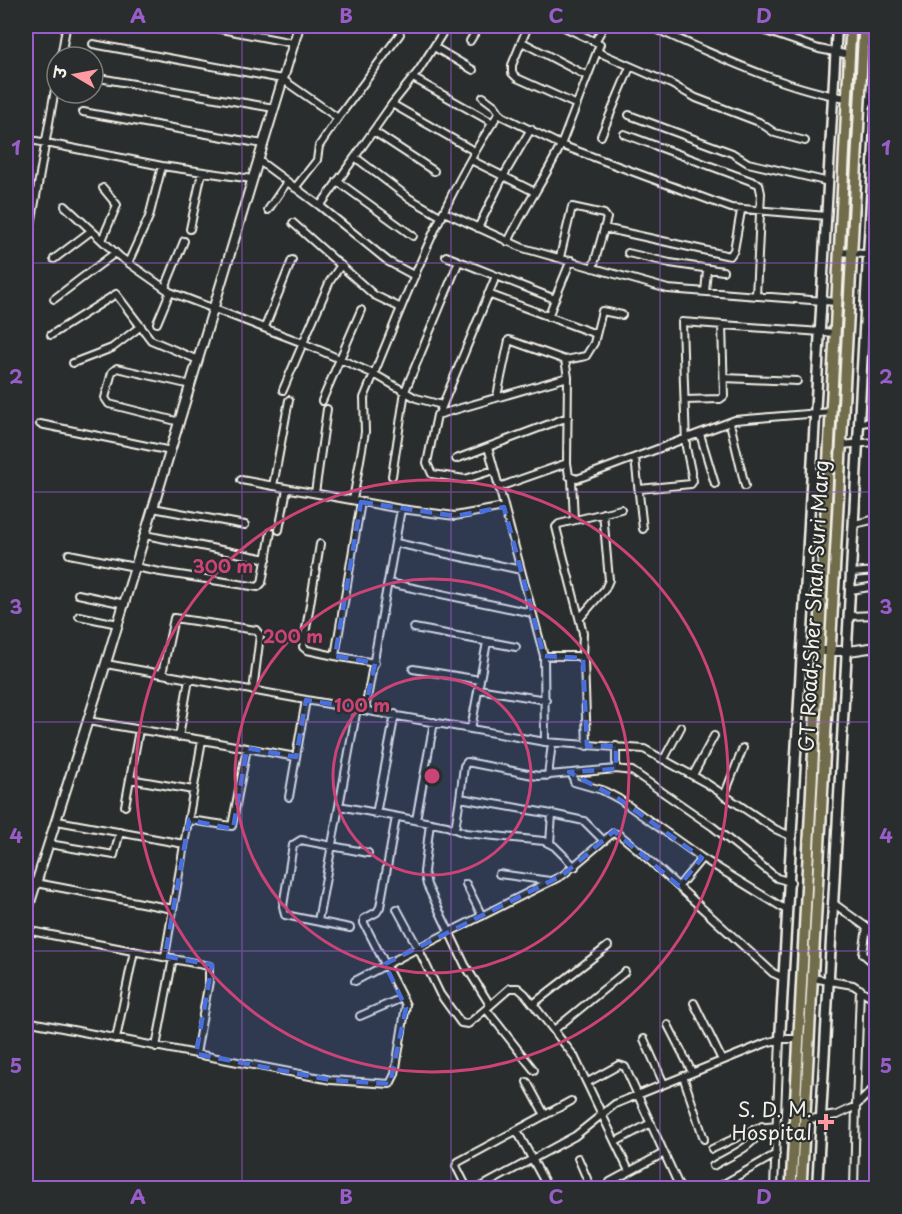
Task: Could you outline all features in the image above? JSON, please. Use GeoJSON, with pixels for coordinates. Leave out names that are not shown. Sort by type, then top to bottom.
{"type":"FeatureCollection","features":[{"type":"Feature","properties":{"kind":"main road"},"geometry":{"type":"LineString","coordinates":[[780,1039],[791,882],[837,26]]}},
{"type":"Feature","properties":{"kind":"main road","name":"GT Road;Sher Shah Suri Marg"},"geometry":{"type":"LineString","coordinates":[[791,1188],[851,26]]}},
{"type":"Feature","properties":{"kind":"main road","name":"GT Road;Sher Shah Suri Marg"},"geometry":{"type":"LineString","coordinates":[[801,1188],[864,26]]}},
{"type":"Feature","properties":{"kind":"main road"},"geometry":{"type":"LineString","coordinates":[[817,1188],[830,980],[837,795],[849,651],[872,255],[876,108]]}},
{"type":"Feature","properties":{"kind":"street"},"geometry":{"type":"LineString","coordinates":[[205,26],[293,43]]}},
{"type":"Feature","properties":{"kind":"street"},"geometry":{"type":"LineString","coordinates":[[26,915],[215,309],[299,26]]}},
{"type":"Feature","properties":{"kind":"street"},"geometry":{"type":"LineString","coordinates":[[320,206],[413,78],[447,26]]}},
{"type":"Feature","properties":{"kind":"street"},"geometry":{"type":"LineString","coordinates":[[470,41],[479,26]]}},
{"type":"Feature","properties":{"kind":"street"},"geometry":{"type":"LineString","coordinates":[[528,26],[512,65],[514,76],[575,104]]}},
{"type":"Feature","properties":{"kind":"street"},"geometry":{"type":"LineString","coordinates":[[508,242],[524,208],[561,145],[575,104],[598,52],[600,44],[596,40],[564,26]]}},
{"type":"Feature","properties":{"kind":"street"},"geometry":{"type":"LineString","coordinates":[[596,40],[604,26]]}},
{"type":"Feature","properties":{"kind":"street"},"geometry":{"type":"LineString","coordinates":[[649,26],[721,57],[833,96],[848,98]]}},
{"type":"Feature","properties":{"kind":"street"},"geometry":{"type":"LineString","coordinates":[[751,26],[850,55]]}},
{"type":"Feature","properties":{"kind":"street"},"geometry":{"type":"LineString","coordinates":[[63,45],[66,28]]}},
{"type":"Feature","properties":{"kind":"street"},"geometry":{"type":"LineString","coordinates":[[295,188],[317,160],[319,146],[338,118],[400,34]]}},
{"type":"Feature","properties":{"kind":"street"},"geometry":{"type":"LineString","coordinates":[[863,41],[876,45]]}},
{"type":"Feature","properties":{"kind":"street"},"geometry":{"type":"LineString","coordinates":[[522,42],[587,76]]}},
{"type":"Feature","properties":{"kind":"street"},"geometry":{"type":"LineString","coordinates":[[93,44],[282,79],[338,118]]}},
{"type":"Feature","properties":{"kind":"street"},"geometry":{"type":"LineString","coordinates":[[434,47],[473,70]]}},
{"type":"Feature","properties":{"kind":"street"},"geometry":{"type":"LineString","coordinates":[[598,52],[696,98],[759,122],[775,133],[805,141]]}},
{"type":"Feature","properties":{"kind":"street"},"geometry":{"type":"LineString","coordinates":[[601,136],[630,67]]}},
{"type":"Feature","properties":{"kind":"street"},"geometry":{"type":"LineString","coordinates":[[413,78],[493,123]]}},
{"type":"Feature","properties":{"kind":"street"},"geometry":{"type":"LineString","coordinates":[[105,79],[274,108]]}},
{"type":"Feature","properties":{"kind":"street"},"geometry":{"type":"LineString","coordinates":[[483,97],[495,106],[499,113],[561,145],[741,211],[827,216]]}},
{"type":"Feature","properties":{"kind":"street"},"geometry":{"type":"LineString","coordinates":[[392,104],[474,151]]}},
{"type":"Feature","properties":{"kind":"street"},"geometry":{"type":"LineString","coordinates":[[26,253],[52,105]]}},
{"type":"Feature","properties":{"kind":"street"},"geometry":{"type":"LineString","coordinates":[[83,112],[263,144]]}},
{"type":"Feature","properties":{"kind":"street"},"geometry":{"type":"LineString","coordinates":[[353,500],[366,418],[363,402],[401,308],[443,214],[474,151],[499,113]]}},
{"type":"Feature","properties":{"kind":"street"},"geometry":{"type":"LineString","coordinates":[[629,115],[732,153],[748,163],[829,182]]}},
{"type":"Feature","properties":{"kind":"street"},"geometry":{"type":"LineString","coordinates":[[478,228],[504,175],[531,129]]}},
{"type":"Feature","properties":{"kind":"street"},"geometry":{"type":"LineString","coordinates":[[373,131],[434,171]]}},
{"type":"Feature","properties":{"kind":"street"},"geometry":{"type":"LineString","coordinates":[[624,134],[757,182],[761,190],[756,296]]}},
{"type":"Feature","properties":{"kind":"street"},"geometry":{"type":"LineString","coordinates":[[26,139],[162,166],[252,179]]}},
{"type":"Feature","properties":{"kind":"street"},"geometry":{"type":"LineString","coordinates":[[355,157],[409,198],[443,214],[508,242],[593,268],[668,289],[837,302]]}},
{"type":"Feature","properties":{"kind":"street"},"geometry":{"type":"LineString","coordinates":[[258,160],[389,262],[415,276]]}},
{"type":"Feature","properties":{"kind":"street"},"geometry":{"type":"LineString","coordinates":[[471,160],[535,192]]}},
{"type":"Feature","properties":{"kind":"street"},"geometry":{"type":"LineString","coordinates":[[128,263],[149,217],[162,166]]}},
{"type":"Feature","properties":{"kind":"street"},"geometry":{"type":"LineString","coordinates":[[190,229],[202,172]]}},
{"type":"Feature","properties":{"kind":"street"},"geometry":{"type":"LineString","coordinates":[[338,181],[413,236]]}},
{"type":"Feature","properties":{"kind":"street"},"geometry":{"type":"LineString","coordinates":[[268,210],[287,182]]}},
{"type":"Feature","properties":{"kind":"street"},"geometry":{"type":"LineString","coordinates":[[102,240],[117,205],[103,188]]}},
{"type":"Feature","properties":{"kind":"street"},"geometry":{"type":"LineString","coordinates":[[65,206],[115,253],[168,290],[339,358],[374,374],[416,398],[442,405]]}},
{"type":"Feature","properties":{"kind":"street"},"geometry":{"type":"LineString","coordinates":[[560,257],[572,207],[606,214],[593,268]]}},
{"type":"Feature","properties":{"kind":"street"},"geometry":{"type":"LineString","coordinates":[[604,228],[730,256],[734,250],[741,211]]}},
{"type":"Feature","properties":{"kind":"street"},"geometry":{"type":"LineString","coordinates":[[293,223],[374,294],[401,308]]}},
{"type":"Feature","properties":{"kind":"street"},"geometry":{"type":"LineString","coordinates":[[54,259],[91,231]]}},
{"type":"Feature","properties":{"kind":"street"},"geometry":{"type":"LineString","coordinates":[[156,323],[184,241]]}},
{"type":"Feature","properties":{"kind":"street"},"geometry":{"type":"LineString","coordinates":[[840,252],[872,255]]}},
{"type":"Feature","properties":{"kind":"street"},"geometry":{"type":"LineString","coordinates":[[54,300],[115,253]]}},
{"type":"Feature","properties":{"kind":"street"},"geometry":{"type":"LineString","coordinates":[[628,253],[707,270],[723,271]]}},
{"type":"Feature","properties":{"kind":"street"},"geometry":{"type":"LineString","coordinates":[[446,256],[555,299]]}},
{"type":"Feature","properties":{"kind":"street"},"geometry":{"type":"LineString","coordinates":[[265,327],[292,260]]}},
{"type":"Feature","properties":{"kind":"street"},"geometry":{"type":"LineString","coordinates":[[548,318],[571,260]]}},
{"type":"Feature","properties":{"kind":"street"},"geometry":{"type":"LineString","coordinates":[[392,476],[405,391],[459,261]]}},
{"type":"Feature","properties":{"kind":"street"},"geometry":{"type":"LineString","coordinates":[[283,390],[330,281],[341,265]]}},
{"type":"Feature","properties":{"kind":"street"},"geometry":{"type":"LineString","coordinates":[[705,292],[707,270]]}},
{"type":"Feature","properties":{"kind":"street"},"geometry":{"type":"LineString","coordinates":[[494,470],[465,479],[436,476],[429,471],[427,463],[438,414],[496,276]]}},
{"type":"Feature","properties":{"kind":"street"},"geometry":{"type":"LineString","coordinates":[[51,335],[116,294],[158,344],[198,360]]}},
{"type":"Feature","properties":{"kind":"street"},"geometry":{"type":"LineString","coordinates":[[488,294],[596,334]]}},
{"type":"Feature","properties":{"kind":"street"},"geometry":{"type":"LineString","coordinates":[[322,401],[361,310]]}},
{"type":"Feature","properties":{"kind":"street"},"geometry":{"type":"LineString","coordinates":[[496,396],[508,340],[565,360],[588,355],[602,311],[622,315]]}},
{"type":"Feature","properties":{"kind":"street"},"geometry":{"type":"LineString","coordinates":[[639,489],[692,483],[686,439],[681,323],[835,333]]}},
{"type":"Feature","properties":{"kind":"street"},"geometry":{"type":"LineString","coordinates":[[685,400],[722,399],[724,395],[722,325]]}},
{"type":"Feature","properties":{"kind":"street"},"geometry":{"type":"LineString","coordinates":[[73,363],[112,348],[141,326]]}},
{"type":"Feature","properties":{"kind":"street"},"geometry":{"type":"LineString","coordinates":[[565,360],[568,377],[567,463],[572,479],[574,520]]}},
{"type":"Feature","properties":{"kind":"street"},"geometry":{"type":"LineString","coordinates":[[180,422],[109,404],[105,398],[111,372],[117,368],[191,385]]}},
{"type":"Feature","properties":{"kind":"street"},"geometry":{"type":"LineString","coordinates":[[438,414],[568,377]]}},
{"type":"Feature","properties":{"kind":"street"},"geometry":{"type":"LineString","coordinates":[[724,378],[797,381]]}},
{"type":"Feature","properties":{"kind":"street"},"geometry":{"type":"LineString","coordinates":[[273,486],[289,400]]}},
{"type":"Feature","properties":{"kind":"street"},"geometry":{"type":"LineString","coordinates":[[315,494],[327,409]]}},
{"type":"Feature","properties":{"kind":"street"},"geometry":{"type":"LineString","coordinates":[[572,479],[581,478],[741,419],[832,412]]}},
{"type":"Feature","properties":{"kind":"street"},"geometry":{"type":"LineString","coordinates":[[456,459],[568,417]]}},
{"type":"Feature","properties":{"kind":"street"},"geometry":{"type":"LineString","coordinates":[[861,423],[876,421]]}},
{"type":"Feature","properties":{"kind":"street"},"geometry":{"type":"LineString","coordinates":[[730,423],[745,486]]}},
{"type":"Feature","properties":{"kind":"street"},"geometry":{"type":"LineString","coordinates":[[40,424],[171,451]]}},
{"type":"Feature","properties":{"kind":"street"},"geometry":{"type":"LineString","coordinates":[[700,434],[715,484]]}},
{"type":"Feature","properties":{"kind":"street"},"geometry":{"type":"LineString","coordinates":[[841,445],[876,442]]}},
{"type":"Feature","properties":{"kind":"street"},"geometry":{"type":"LineString","coordinates":[[488,447],[544,656],[548,776]]}},
{"type":"Feature","properties":{"kind":"street"},"geometry":{"type":"LineString","coordinates":[[635,458],[643,529]]}},
{"type":"Feature","properties":{"kind":"street"},"geometry":{"type":"LineString","coordinates":[[499,488],[567,463]]}},
{"type":"Feature","properties":{"kind":"street"},"geometry":{"type":"LineString","coordinates":[[241,480],[401,509],[456,516],[504,507]]}},
{"type":"Feature","properties":{"kind":"street"},"geometry":{"type":"LineString","coordinates":[[69,554],[258,587],[262,584],[287,489]]}},
{"type":"Feature","properties":{"kind":"street"},"geometry":{"type":"LineString","coordinates":[[334,656],[361,502]]}},
{"type":"Feature","properties":{"kind":"street"},"geometry":{"type":"LineString","coordinates":[[153,508],[245,525]]}},
{"type":"Feature","properties":{"kind":"street"},"geometry":{"type":"LineString","coordinates":[[365,710],[401,509]]}},
{"type":"Feature","properties":{"kind":"street"},"geometry":{"type":"LineString","coordinates":[[587,746],[582,657],[584,638],[556,530],[559,524],[621,509]]}},
{"type":"Feature","properties":{"kind":"street"},"geometry":{"type":"LineString","coordinates":[[580,618],[605,589],[609,580],[603,513]]}},
{"type":"Feature","properties":{"kind":"street"},"geometry":{"type":"LineString","coordinates":[[855,524],[876,519]]}},
{"type":"Feature","properties":{"kind":"street"},"geometry":{"type":"LineString","coordinates":[[145,535],[267,558]]}},
{"type":"Feature","properties":{"kind":"street"},"geometry":{"type":"LineString","coordinates":[[396,543],[521,570]]}},
{"type":"Feature","properties":{"kind":"street"},"geometry":{"type":"LineString","coordinates":[[321,544],[303,647],[307,650],[375,663]]}},
{"type":"Feature","properties":{"kind":"street"},"geometry":{"type":"LineString","coordinates":[[852,573],[876,571]]}},
{"type":"Feature","properties":{"kind":"street"},"geometry":{"type":"LineString","coordinates":[[389,583],[532,614]]}},
{"type":"Feature","properties":{"kind":"street"},"geometry":{"type":"LineString","coordinates":[[851,590],[876,586]]}},
{"type":"Feature","properties":{"kind":"street"},"geometry":{"type":"LineString","coordinates":[[78,594],[124,604]]}},
{"type":"Feature","properties":{"kind":"street"},"geometry":{"type":"LineString","coordinates":[[850,616],[876,615]]}},
{"type":"Feature","properties":{"kind":"street"},"geometry":{"type":"LineString","coordinates":[[79,616],[118,624]]}},
{"type":"Feature","properties":{"kind":"street"},"geometry":{"type":"LineString","coordinates":[[162,674],[168,635],[175,618],[256,630],[260,634],[253,691]]}},
{"type":"Feature","properties":{"kind":"street"},"geometry":{"type":"LineString","coordinates":[[414,628],[516,647]]}},
{"type":"Feature","properties":{"kind":"street"},"geometry":{"type":"LineString","coordinates":[[471,729],[487,642]]}},
{"type":"Feature","properties":{"kind":"street"},"geometry":{"type":"LineString","coordinates":[[818,651],[849,651],[876,647]]}},
{"type":"Feature","properties":{"kind":"street"},"geometry":{"type":"LineString","coordinates":[[544,656],[582,657]]}},
{"type":"Feature","properties":{"kind":"street"},"geometry":{"type":"LineString","coordinates":[[106,663],[548,743],[641,748],[693,775],[775,829],[793,837]]}},
{"type":"Feature","properties":{"kind":"street"},"geometry":{"type":"LineString","coordinates":[[413,669],[480,680]]}},
{"type":"Feature","properties":{"kind":"street"},"geometry":{"type":"LineString","coordinates":[[180,737],[189,679]]}},
{"type":"Feature","properties":{"kind":"street"},"geometry":{"type":"LineString","coordinates":[[478,689],[546,700]]}},
{"type":"Feature","properties":{"kind":"street"},"geometry":{"type":"LineString","coordinates":[[289,797],[306,700]]}},
{"type":"Feature","properties":{"kind":"street"},"geometry":{"type":"LineString","coordinates":[[318,921],[357,708]]}},
{"type":"Feature","properties":{"kind":"street"},"geometry":{"type":"LineString","coordinates":[[376,814],[395,714]]}},
{"type":"Feature","properties":{"kind":"street"},"geometry":{"type":"LineString","coordinates":[[88,721],[296,756]]}},
{"type":"Feature","properties":{"kind":"street"},"geometry":{"type":"LineString","coordinates":[[416,820],[434,722]]}},
{"type":"Feature","properties":{"kind":"street"},"geometry":{"type":"LineString","coordinates":[[664,759],[681,727]]}},
{"type":"Feature","properties":{"kind":"street"},"geometry":{"type":"LineString","coordinates":[[125,806],[139,730]]}},
{"type":"Feature","properties":{"kind":"street"},"geometry":{"type":"LineString","coordinates":[[693,775],[714,736]]}},
{"type":"Feature","properties":{"kind":"street"},"geometry":{"type":"LineString","coordinates":[[165,956],[202,740]]}},
{"type":"Feature","properties":{"kind":"street"},"geometry":{"type":"LineString","coordinates":[[616,746],[616,769]]}},
{"type":"Feature","properties":{"kind":"street"},"geometry":{"type":"LineString","coordinates":[[189,820],[232,826],[247,748]]}},
{"type":"Feature","properties":{"kind":"street"},"geometry":{"type":"LineString","coordinates":[[724,796],[743,748]]}},
{"type":"Feature","properties":{"kind":"street"},"geometry":{"type":"LineString","coordinates":[[455,829],[466,762],[529,775],[548,776],[616,769],[640,775],[777,878],[791,882]]}},
{"type":"Feature","properties":{"kind":"street"},"geometry":{"type":"LineString","coordinates":[[572,773],[574,782],[602,790],[618,799],[702,858],[789,912]]}},
{"type":"Feature","properties":{"kind":"street"},"geometry":{"type":"LineString","coordinates":[[130,778],[193,790]]}},
{"type":"Feature","properties":{"kind":"street"},"geometry":{"type":"LineString","coordinates":[[460,798],[584,821],[604,841]]}},
{"type":"Feature","properties":{"kind":"street"},"geometry":{"type":"LineString","coordinates":[[339,806],[416,820],[465,833],[550,843],[575,867]]}},
{"type":"Feature","properties":{"kind":"street"},"geometry":{"type":"LineString","coordinates":[[550,843],[552,814]]}},
{"type":"Feature","properties":{"kind":"street"},"geometry":{"type":"LineString","coordinates":[[26,1022],[331,1080],[390,1084],[395,1074],[406,1011],[402,998],[363,923],[380,907],[396,818]]}},
{"type":"Feature","properties":{"kind":"street"},"geometry":{"type":"LineString","coordinates":[[57,821],[184,844]]}},
{"type":"Feature","properties":{"kind":"street"},"geometry":{"type":"LineString","coordinates":[[430,823],[425,879],[431,897],[488,1007],[534,1070]]}},
{"type":"Feature","properties":{"kind":"street"},"geometry":{"type":"LineString","coordinates":[[49,844],[114,855],[120,832]]}},
{"type":"Feature","properties":{"kind":"street"},"geometry":{"type":"LineString","coordinates":[[355,981],[575,867],[613,833],[620,835],[679,886],[773,973],[784,978]]}},
{"type":"Feature","properties":{"kind":"street"},"geometry":{"type":"LineString","coordinates":[[350,928],[290,916],[284,912],[293,845],[301,840],[368,853]]}},
{"type":"Feature","properties":{"kind":"street"},"geometry":{"type":"LineString","coordinates":[[679,886],[702,858]]}},
{"type":"Feature","properties":{"kind":"street"},"geometry":{"type":"LineString","coordinates":[[500,874],[550,881]]}},
{"type":"Feature","properties":{"kind":"street"},"geometry":{"type":"LineString","coordinates":[[36,883],[173,909]]}},
{"type":"Feature","properties":{"kind":"street"},"geometry":{"type":"LineString","coordinates":[[466,884],[482,916]]}},
{"type":"Feature","properties":{"kind":"street"},"geometry":{"type":"LineString","coordinates":[[833,903],[876,934]]}},
{"type":"Feature","properties":{"kind":"street"},"geometry":{"type":"LineString","coordinates":[[397,909],[440,994],[461,1023],[468,1024],[513,987],[518,988],[533,1004],[570,1050],[588,1082],[629,1170]]}},
{"type":"Feature","properties":{"kind":"street"},"geometry":{"type":"LineString","coordinates":[[867,927],[863,954],[876,965]]}},
{"type":"Feature","properties":{"kind":"street"},"geometry":{"type":"LineString","coordinates":[[26,930],[165,956],[210,967],[196,1054]]}},
{"type":"Feature","properties":{"kind":"street"},"geometry":{"type":"LineString","coordinates":[[533,1004],[608,946]]}},
{"type":"Feature","properties":{"kind":"street"},"geometry":{"type":"LineString","coordinates":[[116,1039],[134,951]]}},
{"type":"Feature","properties":{"kind":"street"},"geometry":{"type":"LineString","coordinates":[[156,1047],[173,958]]}},
{"type":"Feature","properties":{"kind":"street"},"geometry":{"type":"LineString","coordinates":[[554,1030],[625,972]]}},
{"type":"Feature","properties":{"kind":"street"},"geometry":{"type":"LineString","coordinates":[[812,978],[830,980],[861,989],[876,1000]]}},
{"type":"Feature","properties":{"kind":"street"},"geometry":{"type":"LineString","coordinates":[[854,1188],[855,1106],[861,989]]}},
{"type":"Feature","properties":{"kind":"street"},"geometry":{"type":"LineString","coordinates":[[360,1017],[402,998]]}},
{"type":"Feature","properties":{"kind":"street"},"geometry":{"type":"LineString","coordinates":[[694,1003],[722,1060]]}},
{"type":"Feature","properties":{"kind":"street"},"geometry":{"type":"LineString","coordinates":[[668,1025],[692,1072]]}},
{"type":"Feature","properties":{"kind":"street"},"geometry":{"type":"LineString","coordinates":[[644,1039],[664,1084]]}},
{"type":"Feature","properties":{"kind":"street"},"geometry":{"type":"LineString","coordinates":[[774,1188],[780,1039]]}},
{"type":"Feature","properties":{"kind":"street"},"geometry":{"type":"LineString","coordinates":[[478,1188],[575,1136],[603,1113],[637,1094],[780,1039],[798,1039]]}},
{"type":"Feature","properties":{"kind":"street"},"geometry":{"type":"LineString","coordinates":[[588,1082],[623,1065],[679,1188]]}},
{"type":"Feature","properties":{"kind":"street"},"geometry":{"type":"LineString","coordinates":[[683,1076],[704,1139]]}},
{"type":"Feature","properties":{"kind":"street"},"geometry":{"type":"LineString","coordinates":[[526,1082],[545,1115]]}},
{"type":"Feature","properties":{"kind":"street"},"geometry":{"type":"LineString","coordinates":[[804,1120],[837,1115],[855,1106],[876,1086]]}},
{"type":"Feature","properties":{"kind":"street"},"geometry":{"type":"LineString","coordinates":[[467,1188],[456,1166],[458,1162],[571,1101]]}},
{"type":"Feature","properties":{"kind":"street"},"geometry":{"type":"LineString","coordinates":[[617,1141],[651,1123]]}},
{"type":"Feature","properties":{"kind":"street"},"geometry":{"type":"LineString","coordinates":[[712,1149],[762,1126],[777,1126]]}},
{"type":"Feature","properties":{"kind":"street"},"geometry":{"type":"LineString","coordinates":[[713,1166],[754,1141],[762,1126]]}},
{"type":"Feature","properties":{"kind":"street"},"geometry":{"type":"LineString","coordinates":[[517,1131],[548,1188]]}},
{"type":"Feature","properties":{"kind":"street"},"geometry":{"type":"LineString","coordinates":[[610,1182],[663,1153]]}},
{"type":"Feature","properties":{"kind":"street"},"geometry":{"type":"LineString","coordinates":[[720,1186],[776,1154]]}},
{"type":"Feature","properties":{"kind":"street"},"geometry":{"type":"LineString","coordinates":[[578,1158],[591,1188]]}},
{"type":"Feature","properties":{"kind":"highlighted area"},"geometry":{"type":"Polygon","coordinates":[[[361,502],[455,516],[504,507],[544,656],[583,658],[587,746],[616,746],[616,769],[569,772],[619,799],[702,858],[679,886],[614,831],[563,875],[385,964],[406,1008],[390,1084],[331,1080],[196,1054],[212,965],[165,956],[189,820],[233,829],[247,748],[296,757],[306,700],[365,709],[375,663],[335,656],[361,502]]]}},
{"type":"Feature","properties":{"kind":"place","name":"S. D. M. Hospital"},"geometry":{"type":"Point","coordinates":[826,1122]}}]}
